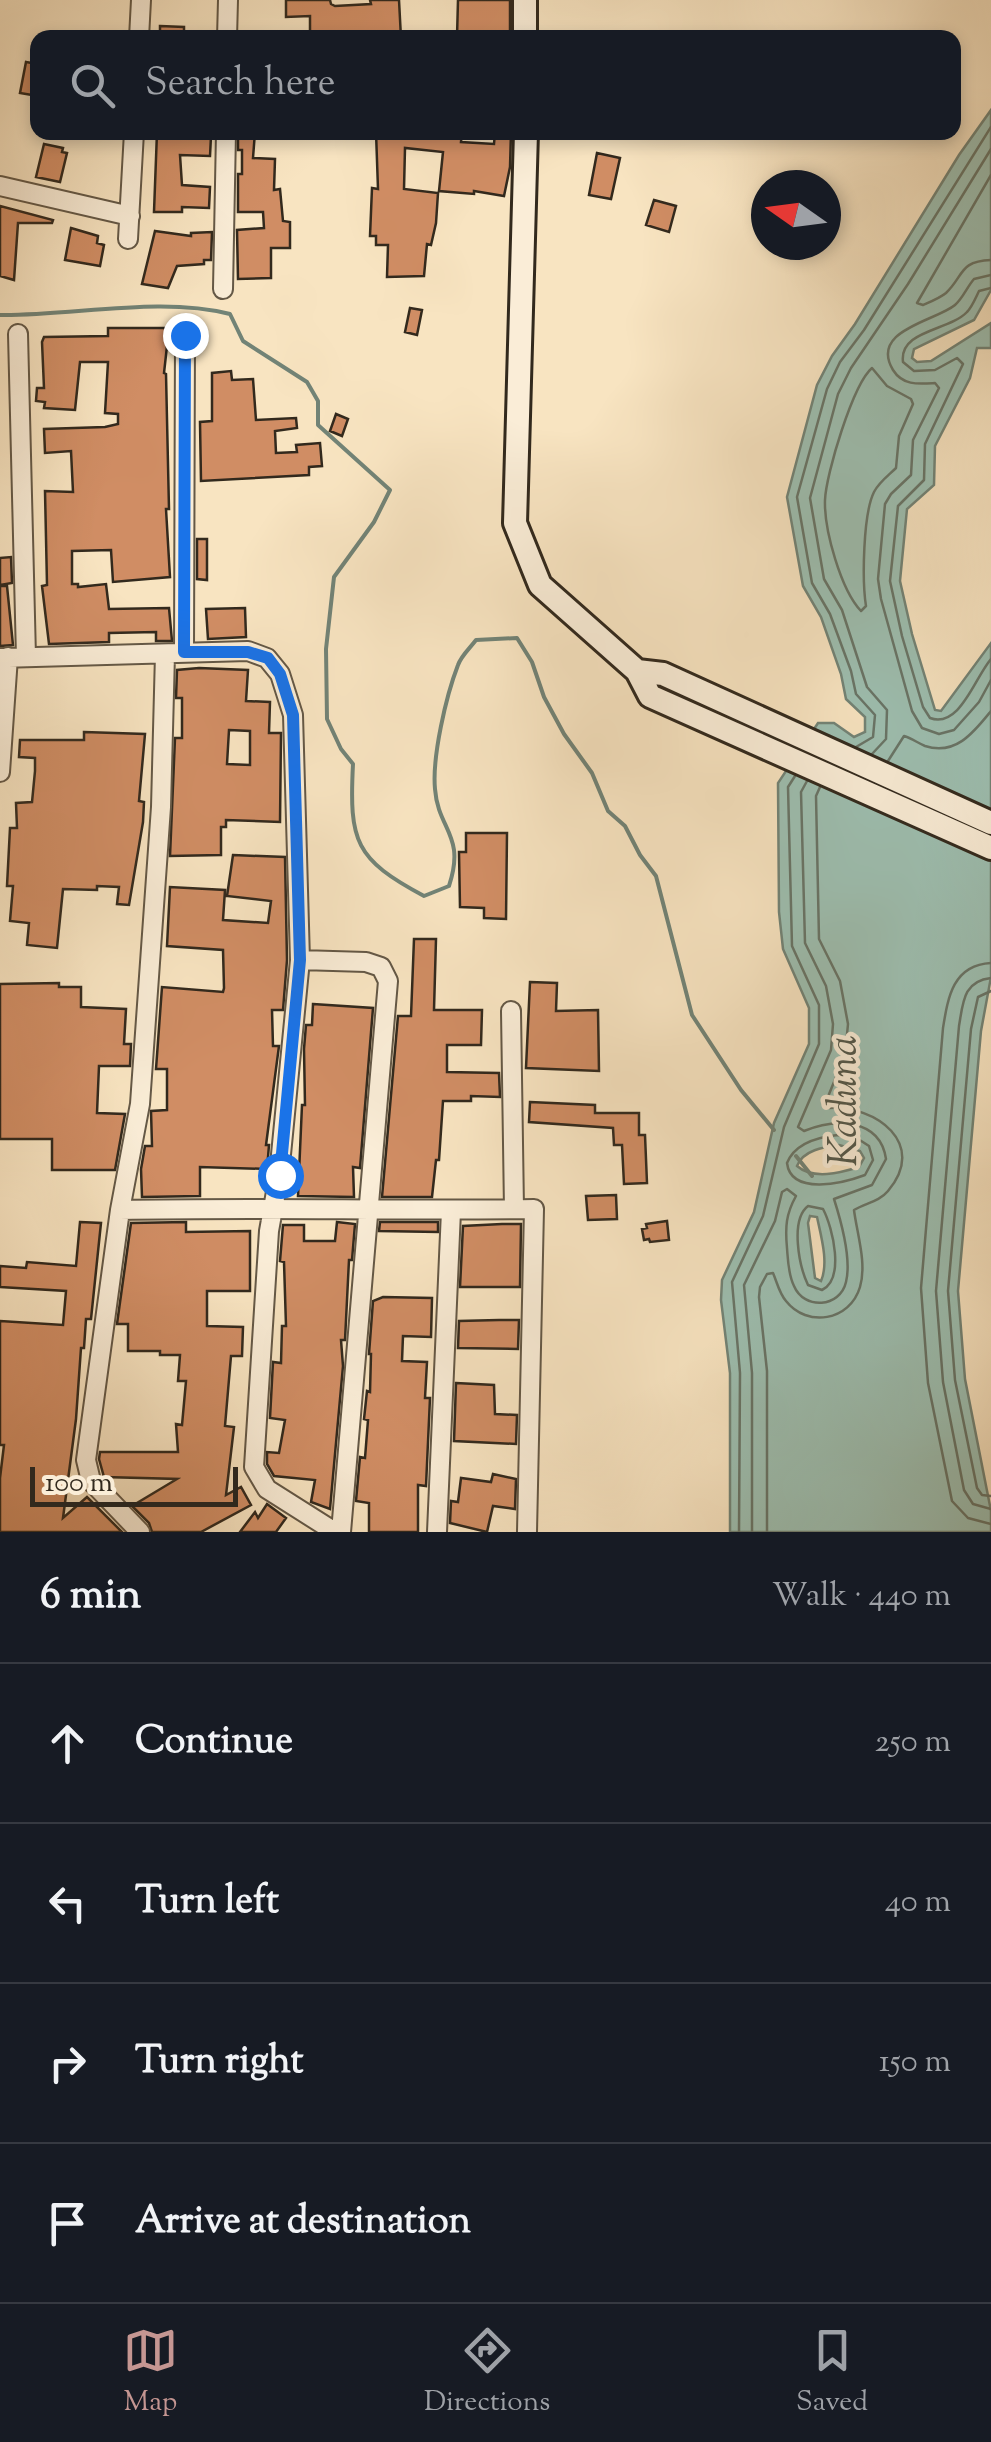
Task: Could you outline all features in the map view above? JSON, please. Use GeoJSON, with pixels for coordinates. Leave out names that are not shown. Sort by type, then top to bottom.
{"type":"FeatureCollection","features":[{"type":"Feature","properties":{"kind":"street"},"geometry":{"type":"LineString","coordinates":[[139,30],[141,0]]}},
{"type":"Feature","properties":{"kind":"street"},"geometry":{"type":"LineString","coordinates":[[228,0],[228,30]]}},
{"type":"Feature","properties":{"kind":"street"},"geometry":{"type":"LineString","coordinates":[[525,0],[526,30]]}},
{"type":"Feature","properties":{"kind":"street"},"geometry":{"type":"LineString","coordinates":[[128,240],[134,140]]}},
{"type":"Feature","properties":{"kind":"street"},"geometry":{"type":"LineString","coordinates":[[223,288],[226,140]]}},
{"type":"Feature","properties":{"kind":"street"},"geometry":{"type":"LineString","coordinates":[[526,140],[515,523],[540,585],[637,670],[650,696],[991,848]]}},
{"type":"Feature","properties":{"kind":"street"},"geometry":{"type":"LineString","coordinates":[[0,186],[130,216]]}},
{"type":"Feature","properties":{"kind":"street"},"geometry":{"type":"LineString","coordinates":[[0,772],[11,657],[18,334]]}},
{"type":"Feature","properties":{"kind":"street"},"geometry":{"type":"LineString","coordinates":[[184,652],[185,335]]}},
{"type":"Feature","properties":{"kind":"street"},"geometry":{"type":"LineString","coordinates":[[11,657],[248,652],[268,658],[280,674],[293,715],[300,960],[280,1175],[271,1206],[254,1468],[266,1489],[338,1532],[388,981],[381,966],[366,962],[300,960]]}},
{"type":"Feature","properties":{"kind":"street"},"geometry":{"type":"LineString","coordinates":[[140,1532],[91,1481],[86,1470],[120,1210],[140,1104],[160,807],[165,654]]}},
{"type":"Feature","properties":{"kind":"street"},"geometry":{"type":"LineString","coordinates":[[637,670],[663,674],[991,823]]}},
{"type":"Feature","properties":{"kind":"street"},"geometry":{"type":"LineString","coordinates":[[511,1011],[514,1209]]}},
{"type":"Feature","properties":{"kind":"street"},"geometry":{"type":"LineString","coordinates":[[120,1210],[271,1206],[368,1211],[534,1209],[528,1532]]}},
{"type":"Feature","properties":{"kind":"street"},"geometry":{"type":"LineString","coordinates":[[437,1532],[450,1211]]}},
{"type":"Feature","properties":{"kind":"water","name":"Kaduna"},"geometry":{"type":"Polygon","coordinates":[[[991,110],[991,290],[974,320],[914,349],[912,358],[917,362],[931,361],[991,323],[991,348],[977,348],[970,378],[935,446],[934,485],[907,509],[900,581],[935,710],[941,711],[991,643],[991,977],[981,1031],[958,1291],[965,1379],[991,1511],[991,1532],[730,1532],[730,1373],[722,1280],[754,1212],[774,1123],[809,1044],[809,1008],[783,949],[778,783],[818,723],[834,723],[854,737],[865,732],[865,717],[846,699],[821,617],[803,586],[787,497],[817,385],[991,110]],[[839,1145],[809,1153],[797,1166],[819,1174],[859,1167],[864,1158],[860,1151],[839,1145]],[[810,1216],[815,1278],[821,1281],[822,1241],[817,1217],[810,1216]]]}},
{"type":"Feature","properties":{"kind":"building"},"geometry":{"type":"Polygon","coordinates":[[[286,0],[330,0],[335,6],[399,0],[401,30],[310,30],[310,16],[286,17],[286,0]]]}},
{"type":"Feature","properties":{"kind":"building"},"geometry":{"type":"Polygon","coordinates":[[[458,0],[510,0],[510,30],[457,30],[458,0]]]}},
{"type":"Feature","properties":{"kind":"building"},"geometry":{"type":"Polygon","coordinates":[[[160,26],[184,27],[184,30],[160,30],[160,26]]]}},
{"type":"Feature","properties":{"kind":"building"},"geometry":{"type":"Polygon","coordinates":[[[26,62],[30,63],[30,95],[20,93],[26,62]]]}},
{"type":"Feature","properties":{"kind":"building"},"geometry":{"type":"Polygon","coordinates":[[[157,140],[211,140],[210,156],[180,155],[182,185],[210,187],[209,208],[154,212],[157,140]]]}},
{"type":"Feature","properties":{"kind":"building"},"geometry":{"type":"Polygon","coordinates":[[[238,140],[254,140],[253,158],[275,159],[274,190],[280,189],[283,221],[290,222],[290,248],[271,248],[271,278],[238,279],[237,230],[264,228],[263,212],[238,212],[242,150],[238,150],[238,140]]]}},
{"type":"Feature","properties":{"kind":"building"},"geometry":{"type":"Polygon","coordinates":[[[376,140],[494,144],[494,140],[511,140],[504,196],[439,191],[443,152],[405,148],[404,189],[438,193],[436,223],[431,245],[427,244],[424,276],[387,277],[388,245],[376,245],[376,236],[370,236],[372,188],[378,189],[376,140]]]}},
{"type":"Feature","properties":{"kind":"building"},"geometry":{"type":"Polygon","coordinates":[[[44,144],[63,148],[62,152],[67,153],[60,182],[36,177],[44,144]]]}},
{"type":"Feature","properties":{"kind":"building"},"geometry":{"type":"Polygon","coordinates":[[[597,153],[620,158],[611,199],[589,195],[597,153]]]}},
{"type":"Feature","properties":{"kind":"building"},"geometry":{"type":"Polygon","coordinates":[[[654,200],[676,206],[669,232],[646,225],[654,200]]]}},
{"type":"Feature","properties":{"kind":"building"},"geometry":{"type":"Polygon","coordinates":[[[0,206],[53,220],[18,223],[14,280],[0,276],[0,206]]]}},
{"type":"Feature","properties":{"kind":"building"},"geometry":{"type":"Polygon","coordinates":[[[71,228],[98,236],[97,243],[104,245],[100,266],[65,260],[71,228]]]}},
{"type":"Feature","properties":{"kind":"building"},"geometry":{"type":"Polygon","coordinates":[[[155,231],[191,236],[212,232],[211,260],[177,266],[168,288],[142,284],[155,231]]]}},
{"type":"Feature","properties":{"kind":"building"},"geometry":{"type":"Polygon","coordinates":[[[410,308],[422,310],[417,335],[405,332],[410,308]]]}},
{"type":"Feature","properties":{"kind":"building"},"geometry":{"type":"Polygon","coordinates":[[[108,328],[169,328],[164,373],[170,577],[113,582],[111,550],[72,551],[72,584],[106,584],[109,609],[169,608],[172,641],[156,641],[156,632],[109,633],[109,642],[49,644],[42,586],[47,585],[45,491],[73,492],[71,451],[45,453],[44,429],[105,427],[118,424],[118,414],[105,413],[108,362],[80,362],[75,410],[44,408],[45,402],[36,401],[37,388],[44,388],[42,342],[44,337],[108,336],[108,328]]]}},
{"type":"Feature","properties":{"kind":"building"},"geometry":{"type":"Polygon","coordinates":[[[231,371],[232,380],[253,379],[256,420],[296,418],[297,428],[275,431],[276,453],[297,452],[296,445],[320,443],[322,466],[309,467],[309,475],[201,481],[200,422],[212,421],[212,373],[231,371]]]}},
{"type":"Feature","properties":{"kind":"building"},"geometry":{"type":"Polygon","coordinates":[[[336,414],[348,419],[342,436],[330,431],[336,414]]]}},
{"type":"Feature","properties":{"kind":"building"},"geometry":{"type":"Polygon","coordinates":[[[197,539],[207,539],[207,580],[197,579],[197,539]]]}},
{"type":"Feature","properties":{"kind":"building"},"geometry":{"type":"Polygon","coordinates":[[[11,557],[12,583],[0,585],[0,558],[11,557]]]}},
{"type":"Feature","properties":{"kind":"building"},"geometry":{"type":"Polygon","coordinates":[[[0,586],[7,586],[13,645],[0,646],[0,586]]]}},
{"type":"Feature","properties":{"kind":"building"},"geometry":{"type":"Polygon","coordinates":[[[245,608],[246,637],[208,639],[206,609],[245,608]]]}},
{"type":"Feature","properties":{"kind":"building"},"geometry":{"type":"Polygon","coordinates":[[[177,670],[248,670],[246,701],[270,702],[269,733],[281,733],[280,822],[226,820],[226,827],[221,827],[221,855],[170,856],[175,738],[182,738],[182,698],[176,698],[177,670]],[[229,730],[227,764],[250,765],[250,731],[229,730]]]}},
{"type":"Feature","properties":{"kind":"building"},"geometry":{"type":"Polygon","coordinates":[[[84,732],[145,734],[139,801],[144,802],[143,822],[129,905],[117,904],[119,887],[63,889],[57,948],[27,945],[29,923],[10,921],[13,886],[7,886],[10,828],[17,828],[16,803],[32,802],[35,771],[35,758],[19,757],[20,740],[84,740],[84,732]]]}},
{"type":"Feature","properties":{"kind":"building"},"geometry":{"type":"Polygon","coordinates":[[[466,833],[507,833],[506,919],[484,918],[484,908],[460,907],[459,852],[466,852],[466,833]]]}},
{"type":"Feature","properties":{"kind":"building"},"geometry":{"type":"Polygon","coordinates":[[[233,855],[285,857],[287,960],[283,1010],[272,1010],[273,1046],[279,1046],[266,1145],[267,1169],[200,1167],[200,1196],[142,1197],[145,1146],[152,1146],[151,1111],[167,1110],[167,1069],[156,1069],[162,987],[223,992],[224,988],[223,950],[167,946],[170,887],[225,890],[223,920],[268,923],[271,901],[227,896],[233,855]]]}},
{"type":"Feature","properties":{"kind":"building"},"geometry":{"type":"Polygon","coordinates":[[[414,939],[436,939],[434,1010],[482,1010],[481,1045],[447,1045],[447,1072],[499,1073],[500,1097],[471,1096],[471,1101],[443,1101],[432,1197],[382,1197],[398,1016],[411,1016],[414,939]]]}},
{"type":"Feature","properties":{"kind":"building"},"geometry":{"type":"Polygon","coordinates":[[[530,982],[557,983],[556,1011],[598,1010],[599,1071],[526,1068],[530,982]]]}},
{"type":"Feature","properties":{"kind":"building"},"geometry":{"type":"Polygon","coordinates":[[[59,983],[59,987],[81,987],[81,1007],[126,1009],[124,1044],[131,1044],[130,1066],[99,1066],[97,1113],[125,1114],[115,1170],[52,1170],[52,1139],[0,1139],[0,984],[59,983]]]}},
{"type":"Feature","properties":{"kind":"building"},"geometry":{"type":"Polygon","coordinates":[[[313,1004],[373,1008],[360,1168],[353,1167],[354,1197],[298,1196],[305,1105],[304,1049],[306,1025],[312,1025],[313,1004]]]}},
{"type":"Feature","properties":{"kind":"building"},"geometry":{"type":"Polygon","coordinates":[[[530,1102],[595,1105],[595,1113],[639,1113],[639,1135],[645,1135],[647,1183],[624,1184],[622,1145],[614,1145],[613,1128],[529,1122],[530,1102]]]}},
{"type":"Feature","properties":{"kind":"building"},"geometry":{"type":"Polygon","coordinates":[[[616,1195],[617,1219],[588,1220],[586,1196],[616,1195]]]}},
{"type":"Feature","properties":{"kind":"building"},"geometry":{"type":"Polygon","coordinates":[[[667,1221],[669,1240],[644,1240],[642,1229],[647,1228],[646,1224],[667,1221]]]}},
{"type":"Feature","properties":{"kind":"building"},"geometry":{"type":"Polygon","coordinates":[[[80,1222],[101,1223],[91,1319],[86,1319],[81,1348],[63,1518],[87,1497],[122,1532],[0,1532],[4,1445],[0,1445],[0,1321],[63,1325],[66,1291],[0,1287],[0,1266],[26,1268],[27,1262],[76,1266],[80,1222]]]}},
{"type":"Feature","properties":{"kind":"building"},"geometry":{"type":"Polygon","coordinates":[[[186,1222],[186,1232],[250,1231],[250,1291],[207,1291],[207,1326],[243,1327],[242,1356],[231,1356],[225,1426],[234,1427],[226,1495],[241,1487],[251,1505],[201,1532],[152,1532],[149,1523],[132,1506],[177,1479],[104,1477],[99,1459],[100,1452],[178,1452],[176,1424],[182,1425],[186,1381],[178,1381],[180,1355],[128,1351],[128,1324],[117,1324],[131,1223],[186,1222]]]}},
{"type":"Feature","properties":{"kind":"building"},"geometry":{"type":"Polygon","coordinates":[[[337,1222],[355,1224],[345,1340],[341,1340],[343,1366],[330,1509],[311,1502],[315,1480],[274,1476],[267,1464],[267,1452],[279,1453],[285,1420],[270,1418],[273,1362],[281,1363],[282,1326],[286,1326],[284,1262],[280,1261],[283,1225],[304,1225],[304,1241],[335,1241],[337,1222]]]}},
{"type":"Feature","properties":{"kind":"building"},"geometry":{"type":"Polygon","coordinates":[[[380,1222],[438,1222],[438,1232],[379,1231],[380,1222]]]}},
{"type":"Feature","properties":{"kind":"building"},"geometry":{"type":"Polygon","coordinates":[[[521,1224],[520,1287],[460,1287],[463,1226],[521,1224]]]}},
{"type":"Feature","properties":{"kind":"building"},"geometry":{"type":"Polygon","coordinates":[[[383,1297],[432,1298],[431,1337],[403,1336],[402,1361],[427,1362],[425,1398],[430,1398],[426,1486],[418,1485],[418,1532],[369,1532],[369,1503],[356,1501],[360,1457],[365,1458],[373,1301],[383,1297]]]}},
{"type":"Feature","properties":{"kind":"building"},"geometry":{"type":"Polygon","coordinates":[[[519,1320],[518,1349],[458,1348],[459,1321],[519,1320]]]}},
{"type":"Feature","properties":{"kind":"building"},"geometry":{"type":"Polygon","coordinates":[[[456,1383],[494,1385],[495,1414],[517,1415],[516,1444],[454,1441],[456,1383]]]}},
{"type":"Feature","properties":{"kind":"building"},"geometry":{"type":"Polygon","coordinates":[[[493,1474],[516,1479],[515,1509],[493,1506],[487,1532],[450,1523],[451,1501],[458,1502],[461,1478],[491,1482],[493,1474]]]}},
{"type":"Feature","properties":{"kind":"building"},"geometry":{"type":"Polygon","coordinates":[[[267,1504],[286,1518],[276,1532],[240,1532],[255,1512],[258,1518],[267,1504]]]}},
{"type":"Feature","properties":{"kind":"waterway"},"geometry":{"type":"LineString","coordinates":[[0,315],[146,307],[230,314],[243,341],[307,382],[318,401],[318,425],[390,490],[374,522],[334,577],[326,649],[327,719],[353,764],[353,812],[361,845],[383,871],[424,896],[449,886],[453,844],[435,789],[438,744],[449,693],[459,662],[476,640],[517,638],[532,662],[544,697],[592,773],[608,811],[625,826],[656,876],[692,1015],[741,1090],[774,1130]]}},
{"type":"Feature","properties":{"kind":"waterway","name":"Kaduna"},"geometry":{"type":"LineString","coordinates":[[796,1156],[812,1176]]}},
{"type":"Feature","properties":{"kind":"route"},"geometry":{"type":"LineString","coordinates":[[185,335],[184,652],[248,652],[268,658],[280,674],[293,715],[300,960],[280,1175]]}}]}
